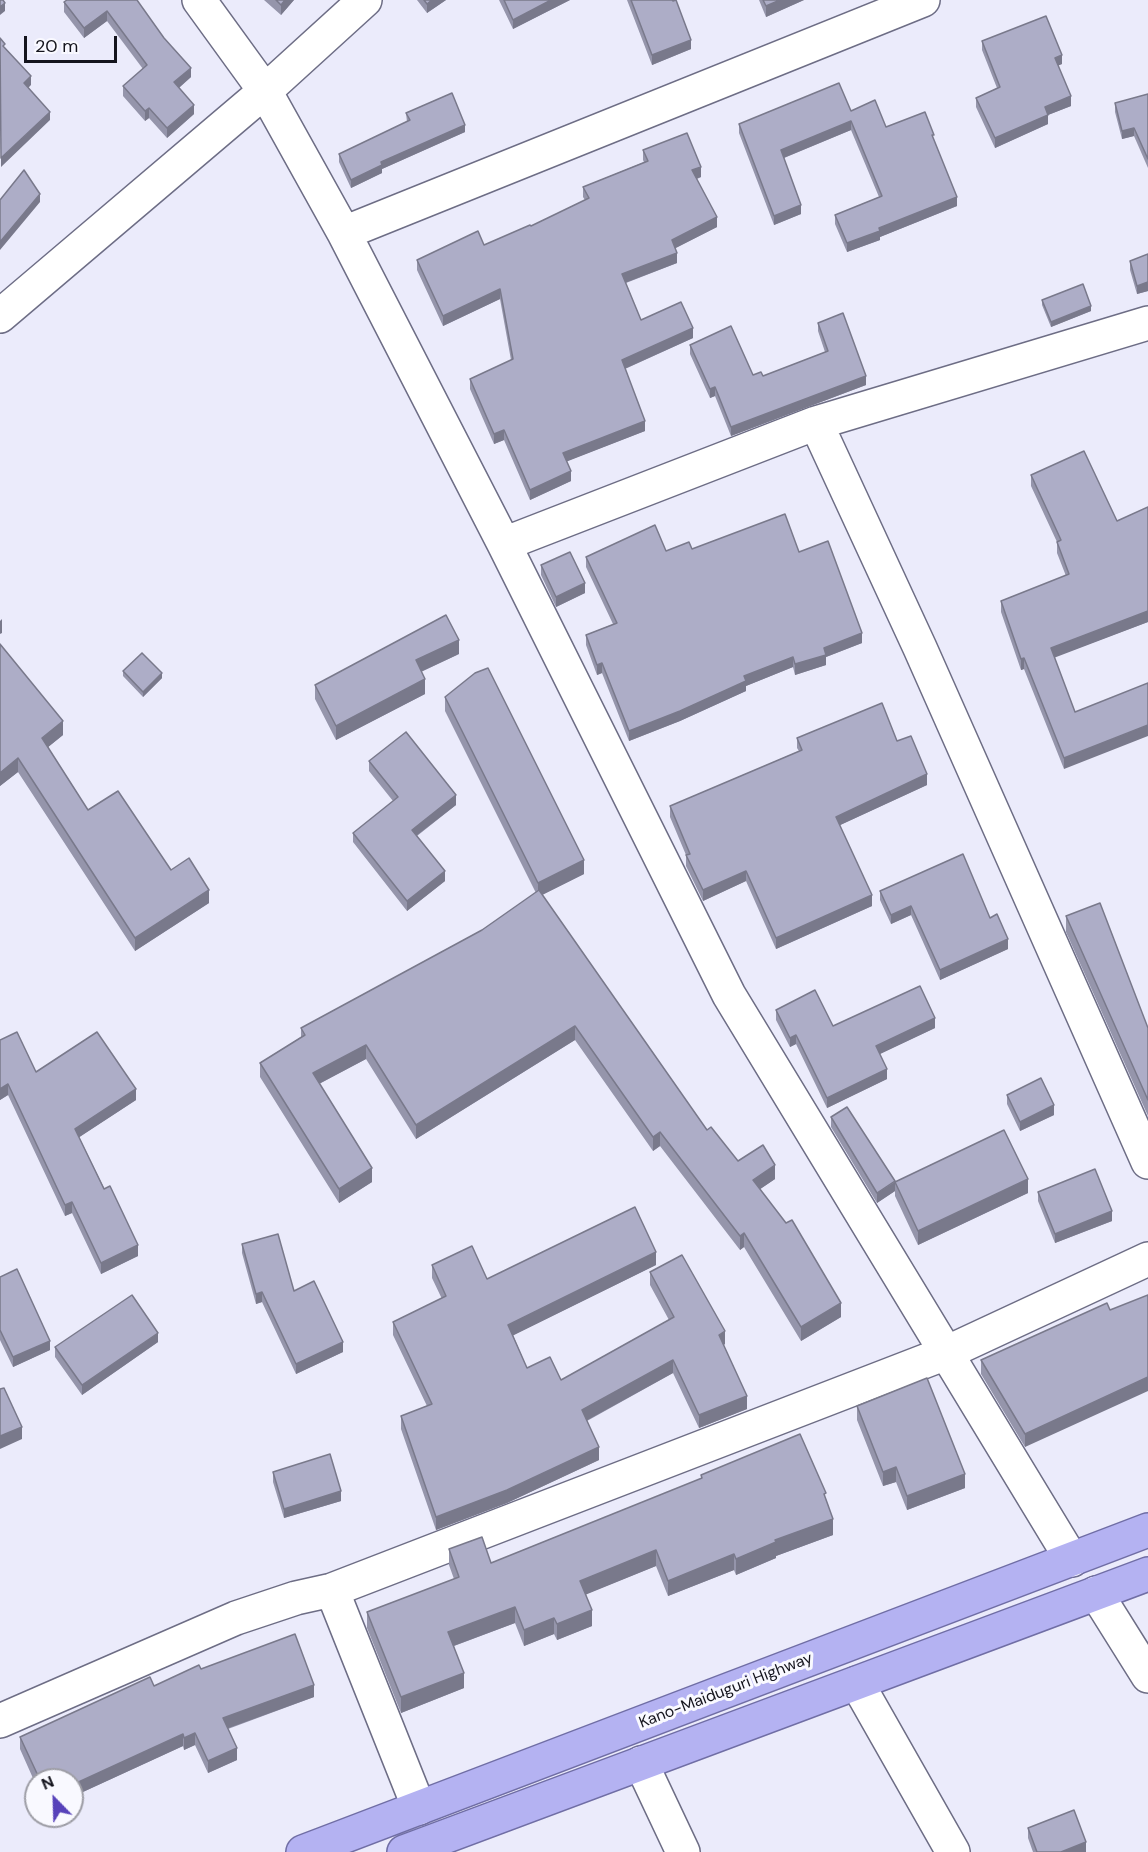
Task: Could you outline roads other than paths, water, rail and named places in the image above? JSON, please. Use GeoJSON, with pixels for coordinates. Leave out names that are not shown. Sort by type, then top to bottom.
{"type":"FeatureCollection","features":[{"type":"Feature","properties":{"kind":"highway","name":"Kano-Maiduguri Highway"},"geometry":{"type":"LineString","coordinates":[[303,1852],[1148,1530]]}},
{"type":"Feature","properties":{"kind":"highway"},"geometry":{"type":"LineString","coordinates":[[404,1852],[1148,1574]]}},
{"type":"Feature","properties":{"kind":"street"},"geometry":{"type":"LineString","coordinates":[[199,0],[265,91],[344,233],[504,544],[729,995],[1072,1560]]}},
{"type":"Feature","properties":{"kind":"street"},"geometry":{"type":"LineString","coordinates":[[0,316],[265,91],[365,0]]}},
{"type":"Feature","properties":{"kind":"street"},"geometry":{"type":"LineString","coordinates":[[344,233],[923,0]]}},
{"type":"Feature","properties":{"kind":"street"},"geometry":{"type":"LineString","coordinates":[[504,544],[816,423],[1148,323]]}},
{"type":"Feature","properties":{"kind":"street"},"geometry":{"type":"LineString","coordinates":[[816,423],[920,648],[1148,1162]]}},
{"type":"Feature","properties":{"kind":"street"},"geometry":{"type":"LineString","coordinates":[[0,1721],[236,1618],[296,1598],[332,1590],[946,1353],[1148,1259]]}},
{"type":"Feature","properties":{"kind":"street"},"geometry":{"type":"LineString","coordinates":[[332,1590],[419,1808]]}},
{"type":"Feature","properties":{"kind":"street"},"geometry":{"type":"LineString","coordinates":[[1096,1593],[1148,1676]]}},
{"type":"Feature","properties":{"kind":"street"},"geometry":{"type":"LineString","coordinates":[[858,1683],[953,1852]]}},
{"type":"Feature","properties":{"kind":"street"},"geometry":{"type":"LineString","coordinates":[[641,1764],[683,1852]]}}]}
